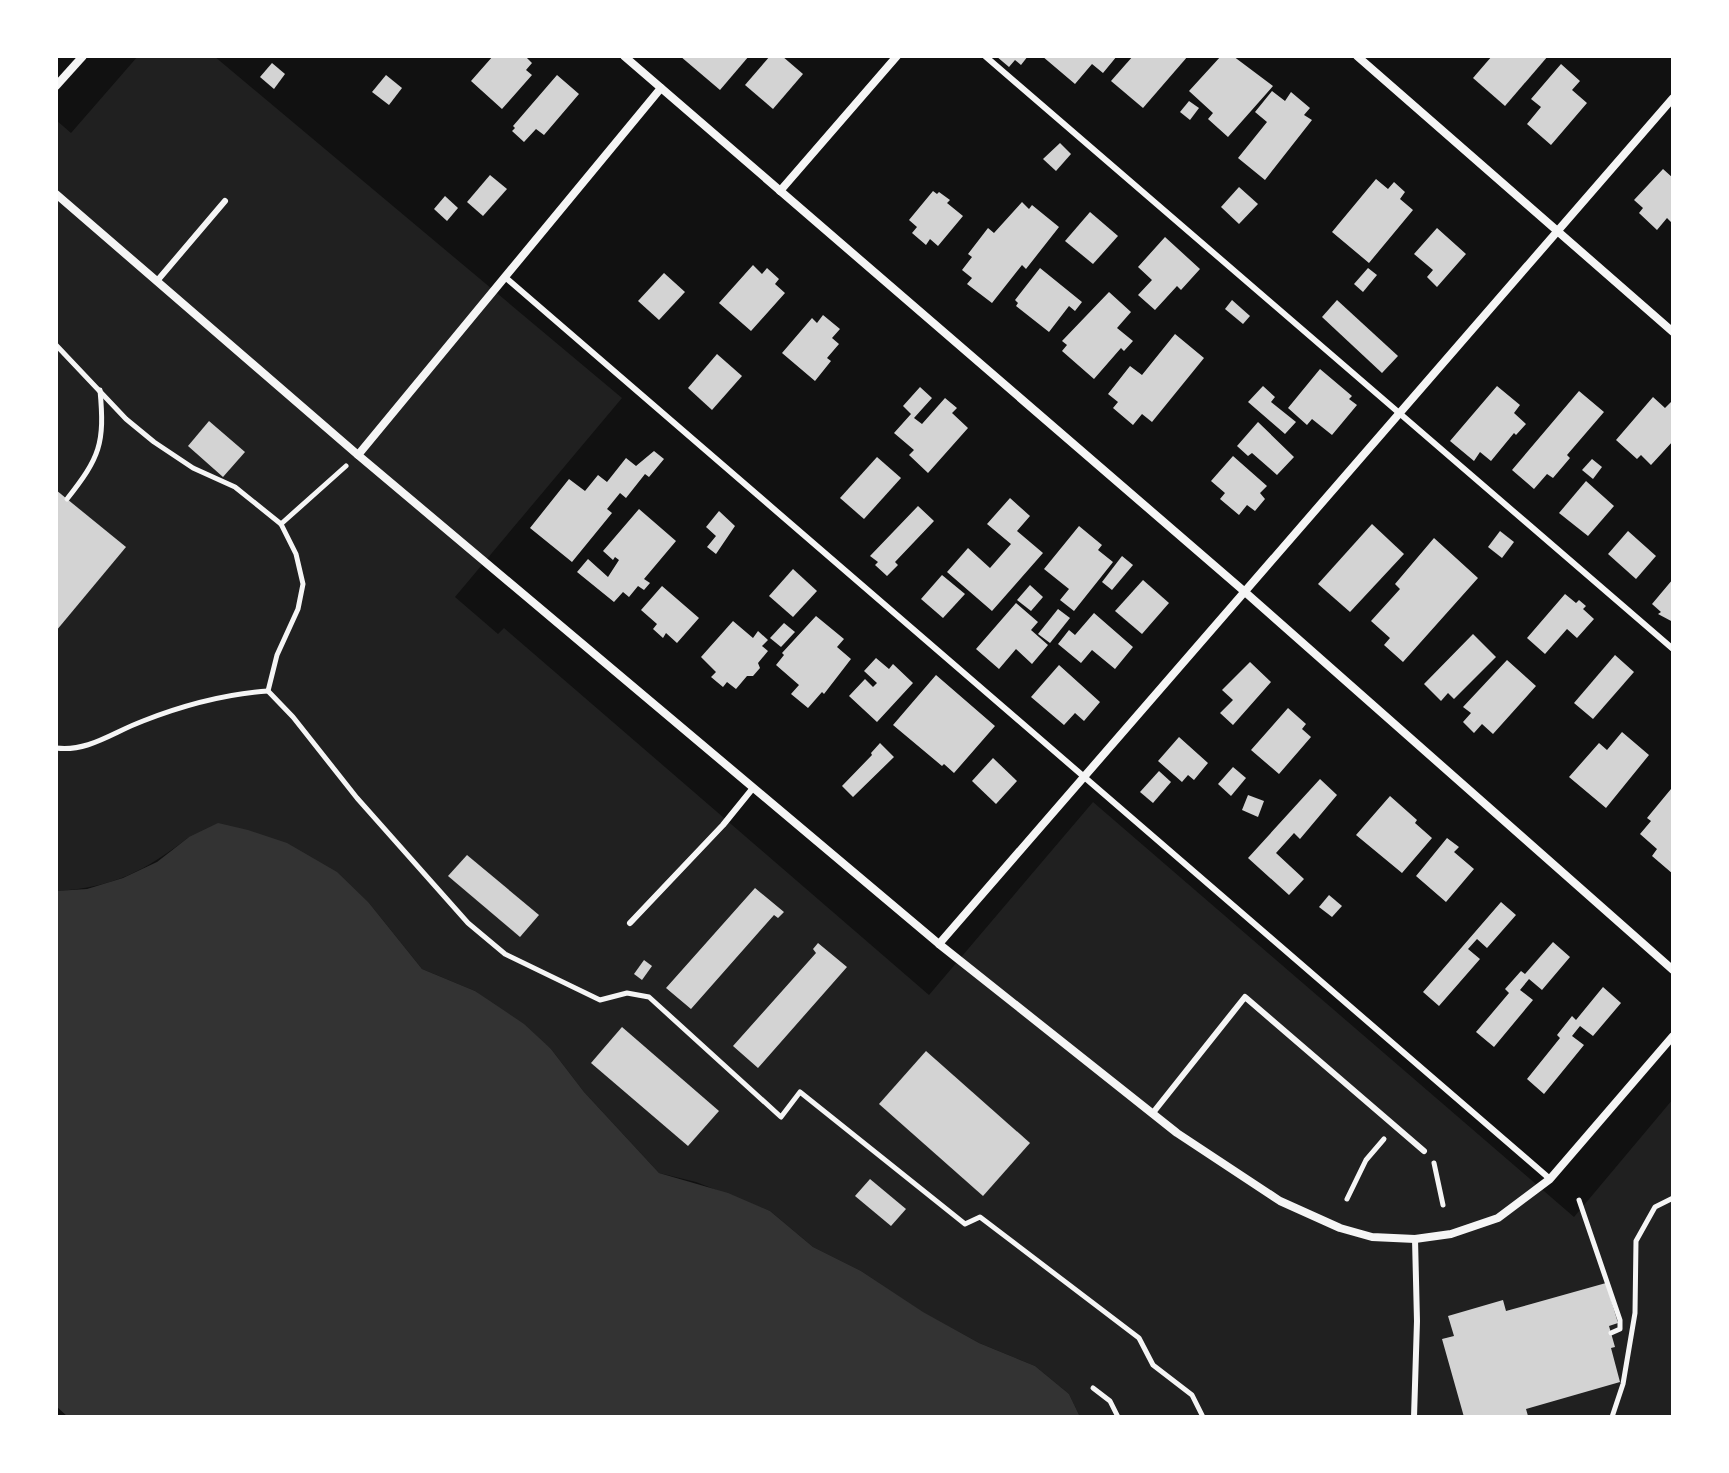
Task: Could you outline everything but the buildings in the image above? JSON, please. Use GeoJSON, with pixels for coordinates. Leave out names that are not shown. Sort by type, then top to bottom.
{"type":"FeatureCollection","features":[{"type":"Feature","properties":{"kind":"street"},"geometry":{"type":"LineString","coordinates":[[56,86],[83,56]]}},
{"type":"Feature","properties":{"kind":"street"},"geometry":{"type":"LineString","coordinates":[[624,56],[1245,592],[1673,970]]}},
{"type":"Feature","properties":{"kind":"street"},"geometry":{"type":"LineString","coordinates":[[780,191],[897,56]]}},
{"type":"Feature","properties":{"kind":"street"},"geometry":{"type":"LineString","coordinates":[[1357,56],[1673,332]]}},
{"type":"Feature","properties":{"kind":"street"},"geometry":{"type":"LineString","coordinates":[[358,455],[661,88]]}},
{"type":"Feature","properties":{"kind":"street"},"geometry":{"type":"LineString","coordinates":[[939,944],[1673,98]]}},
{"type":"Feature","properties":{"kind":"street"},"geometry":{"type":"LineString","coordinates":[[56,194],[358,455],[939,944],[1152,1114],[1294,1208],[1340,1228],[1372,1237],[1415,1239],[1451,1234],[1498,1218],[1550,1179],[1673,1036]]}},
{"type":"Feature","properties":{"kind":"lane"},"geometry":{"type":"LineString","coordinates":[[985,56],[1673,649]]}},
{"type":"Feature","properties":{"kind":"lane"},"geometry":{"type":"LineString","coordinates":[[157,281],[225,201]]}},
{"type":"Feature","properties":{"kind":"lane"},"geometry":{"type":"LineString","coordinates":[[505,277],[1550,1179]]}},
{"type":"Feature","properties":{"kind":"lane"},"geometry":{"type":"LineString","coordinates":[[630,923],[723,825],[753,788]]}},
{"type":"Feature","properties":{"kind":"lane"},"geometry":{"type":"LineString","coordinates":[[1152,1114],[1245,997],[1424,1151]]}},
{"type":"Feature","properties":{"kind":"lane"},"geometry":{"type":"LineString","coordinates":[[1414,1417],[1417,1321],[1415,1239]]}},
{"type":"Feature","properties":{"kind":"path"},"geometry":{"type":"LineString","coordinates":[[56,345],[126,419],[154,442],[193,468],[235,487],[281,524],[296,554],[303,584],[298,609],[277,655],[268,691]]}},
{"type":"Feature","properties":{"kind":"path"},"geometry":{"type":"LineString","coordinates":[[67,499],[88,473],[99,451],[103,431],[100,389]]}},
{"type":"Feature","properties":{"kind":"path"},"geometry":{"type":"LineString","coordinates":[[281,524],[358,455]]}},
{"type":"Feature","properties":{"kind":"path"},"geometry":{"type":"LineString","coordinates":[[56,748],[80,749],[142,721],[222,695],[268,691]]}},
{"type":"Feature","properties":{"kind":"path"},"geometry":{"type":"LineString","coordinates":[[268,691],[293,717],[357,798],[468,923],[505,954],[600,1000],[627,993],[649,997],[781,1117],[800,1092],[965,1224],[980,1217],[1139,1338],[1153,1365],[1192,1395],[1203,1417]]}},
{"type":"Feature","properties":{"kind":"path"},"geometry":{"type":"LineString","coordinates":[[1347,1199],[1366,1160],[1396,1126]]}},
{"type":"Feature","properties":{"kind":"path"},"geometry":{"type":"LineString","coordinates":[[1424,1151],[1434,1160],[1443,1205]]}},
{"type":"Feature","properties":{"kind":"path"},"geometry":{"type":"LineString","coordinates":[[1612,1417],[1623,1384],[1635,1313],[1636,1241],[1655,1207],[1673,1198]]}},
{"type":"Feature","properties":{"kind":"path"},"geometry":{"type":"LineString","coordinates":[[1579,1200],[1620,1320],[1620,1329],[1611,1333]]}},
{"type":"Feature","properties":{"kind":"path"},"geometry":{"type":"LineString","coordinates":[[1093,1388],[1110,1401],[1118,1417]]}},
{"type":"Feature","properties":{"kind":"shaded area"},"geometry":{"type":"Polygon","coordinates":[[[138,56],[214,56],[622,398],[455,597],[498,634],[504,628],[929,995],[1093,802],[1574,1217],[1673,1099],[1673,1417],[1080,1417],[1069,1394],[1035,1366],[979,1343],[922,1312],[861,1271],[813,1247],[770,1211],[696,1182],[659,1173],[584,1092],[551,1049],[475,991],[422,969],[369,903],[189,837],[127,876],[95,886],[56,891],[56,120],[71,133],[138,56]]]}},
{"type":"Feature","properties":{"kind":"shaded area"},"geometry":{"type":"Polygon","coordinates":[[[218,823],[287,843],[337,872],[369,903],[422,969],[475,991],[524,1024],[551,1049],[584,1092],[659,1173],[728,1193],[770,1211],[813,1247],[861,1271],[923,1312],[979,1343],[1035,1366],[1069,1394],[1080,1417],[68,1417],[56,1406],[56,891],[87,889],[123,878],[157,862],[189,837],[218,823]]]}}]}
